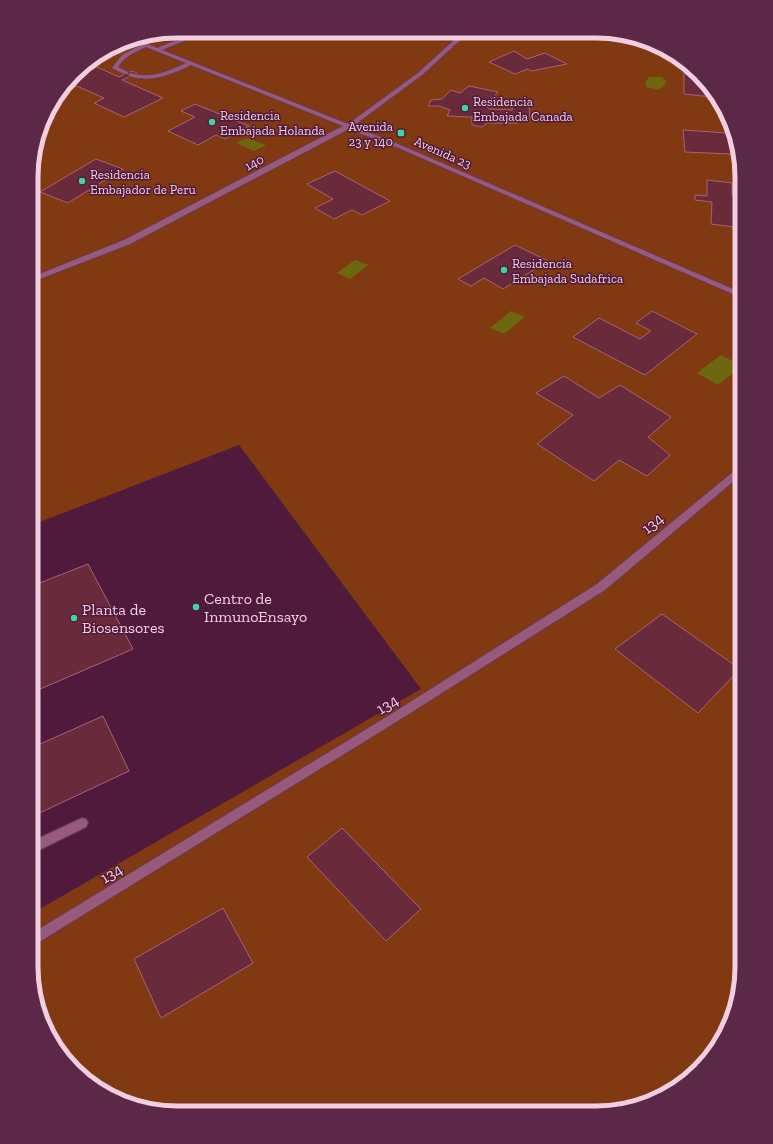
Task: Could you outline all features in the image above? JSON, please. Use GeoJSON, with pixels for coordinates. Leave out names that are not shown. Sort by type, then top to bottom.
{"type":"FeatureCollection","features":[{"type":"Feature","properties":{"kind":"street"},"geometry":{"type":"LineString","coordinates":[[157,50],[187,38]]}},
{"type":"Feature","properties":{"kind":"street","name":"140"},"geometry":{"type":"LineString","coordinates":[[38,278],[127,242],[349,126],[420,74],[459,38]]}},
{"type":"Feature","properties":{"kind":"street","name":"Avenida 23"},"geometry":{"type":"LineString","coordinates":[[141,43],[189,64],[403,148],[735,293]]}},
{"type":"Feature","properties":{"kind":"street"},"geometry":{"type":"LineString","coordinates":[[147,45],[117,62],[115,68],[140,79],[166,74],[189,64]]}},
{"type":"Feature","properties":{"kind":"street","name":"134"},"geometry":{"type":"LineString","coordinates":[[38,937],[392,719],[601,587],[735,475]]}},
{"type":"Feature","properties":{"kind":"street"},"geometry":{"type":"LineString","coordinates":[[38,845],[82,823]]}},
{"type":"Feature","properties":{"kind":"shaded area"},"geometry":{"type":"Polygon","coordinates":[[[168,38],[596,38],[614,39],[632,43],[665,57],[694,79],[706,93],[724,124],[730,141],[734,159],[735,177],[735,976],[728,1011],[721,1028],[712,1044],[700,1059],[680,1077],[649,1095],[614,1105],[177,1106],[159,1105],[141,1101],[108,1087],[79,1065],[67,1051],[49,1020],[41,994],[38,976],[38,910],[421,689],[239,445],[38,523],[39,159],[45,133],[57,108],[79,79],[100,61],[133,45],[168,38]]]}},
{"type":"Feature","properties":{"kind":"shaded area"},"geometry":{"type":"Polygon","coordinates":[[[649,77],[662,77],[666,81],[665,85],[659,90],[646,87],[646,81],[649,77]]]}},
{"type":"Feature","properties":{"kind":"shaded area"},"geometry":{"type":"Polygon","coordinates":[[[247,138],[266,145],[254,151],[236,143],[247,138]]]}},
{"type":"Feature","properties":{"kind":"shaded area"},"geometry":{"type":"Polygon","coordinates":[[[355,260],[368,265],[350,279],[337,273],[355,260]]]}},
{"type":"Feature","properties":{"kind":"shaded area"},"geometry":{"type":"Polygon","coordinates":[[[511,311],[525,317],[504,334],[490,328],[511,311]]]}},
{"type":"Feature","properties":{"kind":"shaded area"},"geometry":{"type":"Polygon","coordinates":[[[721,355],[735,362],[735,372],[718,385],[697,373],[721,355]]]}},
{"type":"Feature","properties":{"kind":"building"},"geometry":{"type":"Polygon","coordinates":[[[514,51],[527,59],[545,53],[567,64],[531,71],[528,69],[515,74],[489,62],[514,51]]]}},
{"type":"Feature","properties":{"kind":"building"},"geometry":{"type":"Polygon","coordinates":[[[97,67],[119,77],[132,71],[137,73],[122,80],[163,98],[124,117],[94,103],[104,98],[77,86],[70,90],[88,71],[97,67]]]}},
{"type":"Feature","properties":{"kind":"building"},"geometry":{"type":"Polygon","coordinates":[[[684,70],[694,79],[708,97],[684,94],[684,70]]]}},
{"type":"Feature","properties":{"kind":"building","name":"Residencia Embajada Canada"},"geometry":{"type":"Polygon","coordinates":[[[469,86],[498,92],[485,105],[489,109],[512,110],[513,106],[529,105],[530,120],[518,120],[518,123],[487,123],[482,127],[472,125],[472,117],[447,116],[450,110],[439,106],[428,106],[431,100],[442,99],[451,90],[460,93],[469,86]]]}},
{"type":"Feature","properties":{"kind":"building","name":"Residencia Embajada Holanda"},"geometry":{"type":"Polygon","coordinates":[[[195,104],[249,126],[225,139],[216,135],[198,145],[168,131],[195,117],[181,111],[195,104]]]}},
{"type":"Feature","properties":{"kind":"building"},"geometry":{"type":"Polygon","coordinates":[[[683,130],[727,133],[731,154],[685,152],[683,130]]]}},
{"type":"Feature","properties":{"kind":"building","name":"Residencia Embajador de Peru"},"geometry":{"type":"Polygon","coordinates":[[[96,159],[123,169],[68,203],[40,192],[96,159]]]}},
{"type":"Feature","properties":{"kind":"building"},"geometry":{"type":"Polygon","coordinates":[[[335,171],[390,201],[362,215],[352,210],[334,219],[315,208],[333,199],[307,184],[335,171]]]}},
{"type":"Feature","properties":{"kind":"building"},"geometry":{"type":"Polygon","coordinates":[[[707,180],[732,183],[732,195],[735,195],[735,227],[711,224],[712,202],[695,200],[695,195],[707,196],[707,180]]]}},
{"type":"Feature","properties":{"kind":"building","name":"Residencia Embajada Sudafrica"},"geometry":{"type":"Polygon","coordinates":[[[515,245],[548,261],[503,289],[484,278],[471,286],[458,279],[515,245]]]}},
{"type":"Feature","properties":{"kind":"building"},"geometry":{"type":"Polygon","coordinates":[[[652,311],[697,334],[645,375],[573,337],[599,318],[640,339],[651,331],[636,323],[652,311]]]}},
{"type":"Feature","properties":{"kind":"building"},"geometry":{"type":"Polygon","coordinates":[[[564,376],[599,398],[620,385],[671,417],[648,437],[670,455],[647,476],[619,460],[594,481],[537,444],[573,415],[536,393],[564,376]]]}},
{"type":"Feature","properties":{"kind":"building","name":"Planta de Biosensores"},"geometry":{"type":"Polygon","coordinates":[[[88,564],[133,649],[38,690],[38,584],[88,564]]]}},
{"type":"Feature","properties":{"kind":"building"},"geometry":{"type":"Polygon","coordinates":[[[662,614],[735,665],[735,674],[698,713],[615,649],[662,614]]]}},
{"type":"Feature","properties":{"kind":"building"},"geometry":{"type":"Polygon","coordinates":[[[103,716],[129,771],[38,814],[38,745],[103,716]]]}},
{"type":"Feature","properties":{"kind":"building"},"geometry":{"type":"Polygon","coordinates":[[[342,828],[421,909],[386,941],[307,857],[342,828]]]}},
{"type":"Feature","properties":{"kind":"building"},"geometry":{"type":"Polygon","coordinates":[[[223,908],[253,963],[161,1018],[134,959],[223,908]]]}},
{"type":"Feature","properties":{"kind":"place","name":"Residencia Embajada Canada"},"geometry":{"type":"Point","coordinates":[465,108]}},
{"type":"Feature","properties":{"kind":"place","name":"Residencia Embajada Holanda"},"geometry":{"type":"Point","coordinates":[212,122]}},
{"type":"Feature","properties":{"kind":"place","name":"Avenida 23 y 140"},"geometry":{"type":"Point","coordinates":[401,133]}},
{"type":"Feature","properties":{"kind":"place","name":"Residencia Embajador de Peru"},"geometry":{"type":"Point","coordinates":[82,181]}},
{"type":"Feature","properties":{"kind":"place","name":"Residencia Embajada Sudafrica"},"geometry":{"type":"Point","coordinates":[504,270]}},
{"type":"Feature","properties":{"kind":"place","name":"Centro de InmunoEnsayo"},"geometry":{"type":"Point","coordinates":[196,607]}},
{"type":"Feature","properties":{"kind":"place","name":"Planta de Biosensores"},"geometry":{"type":"Point","coordinates":[74,618]}}]}
